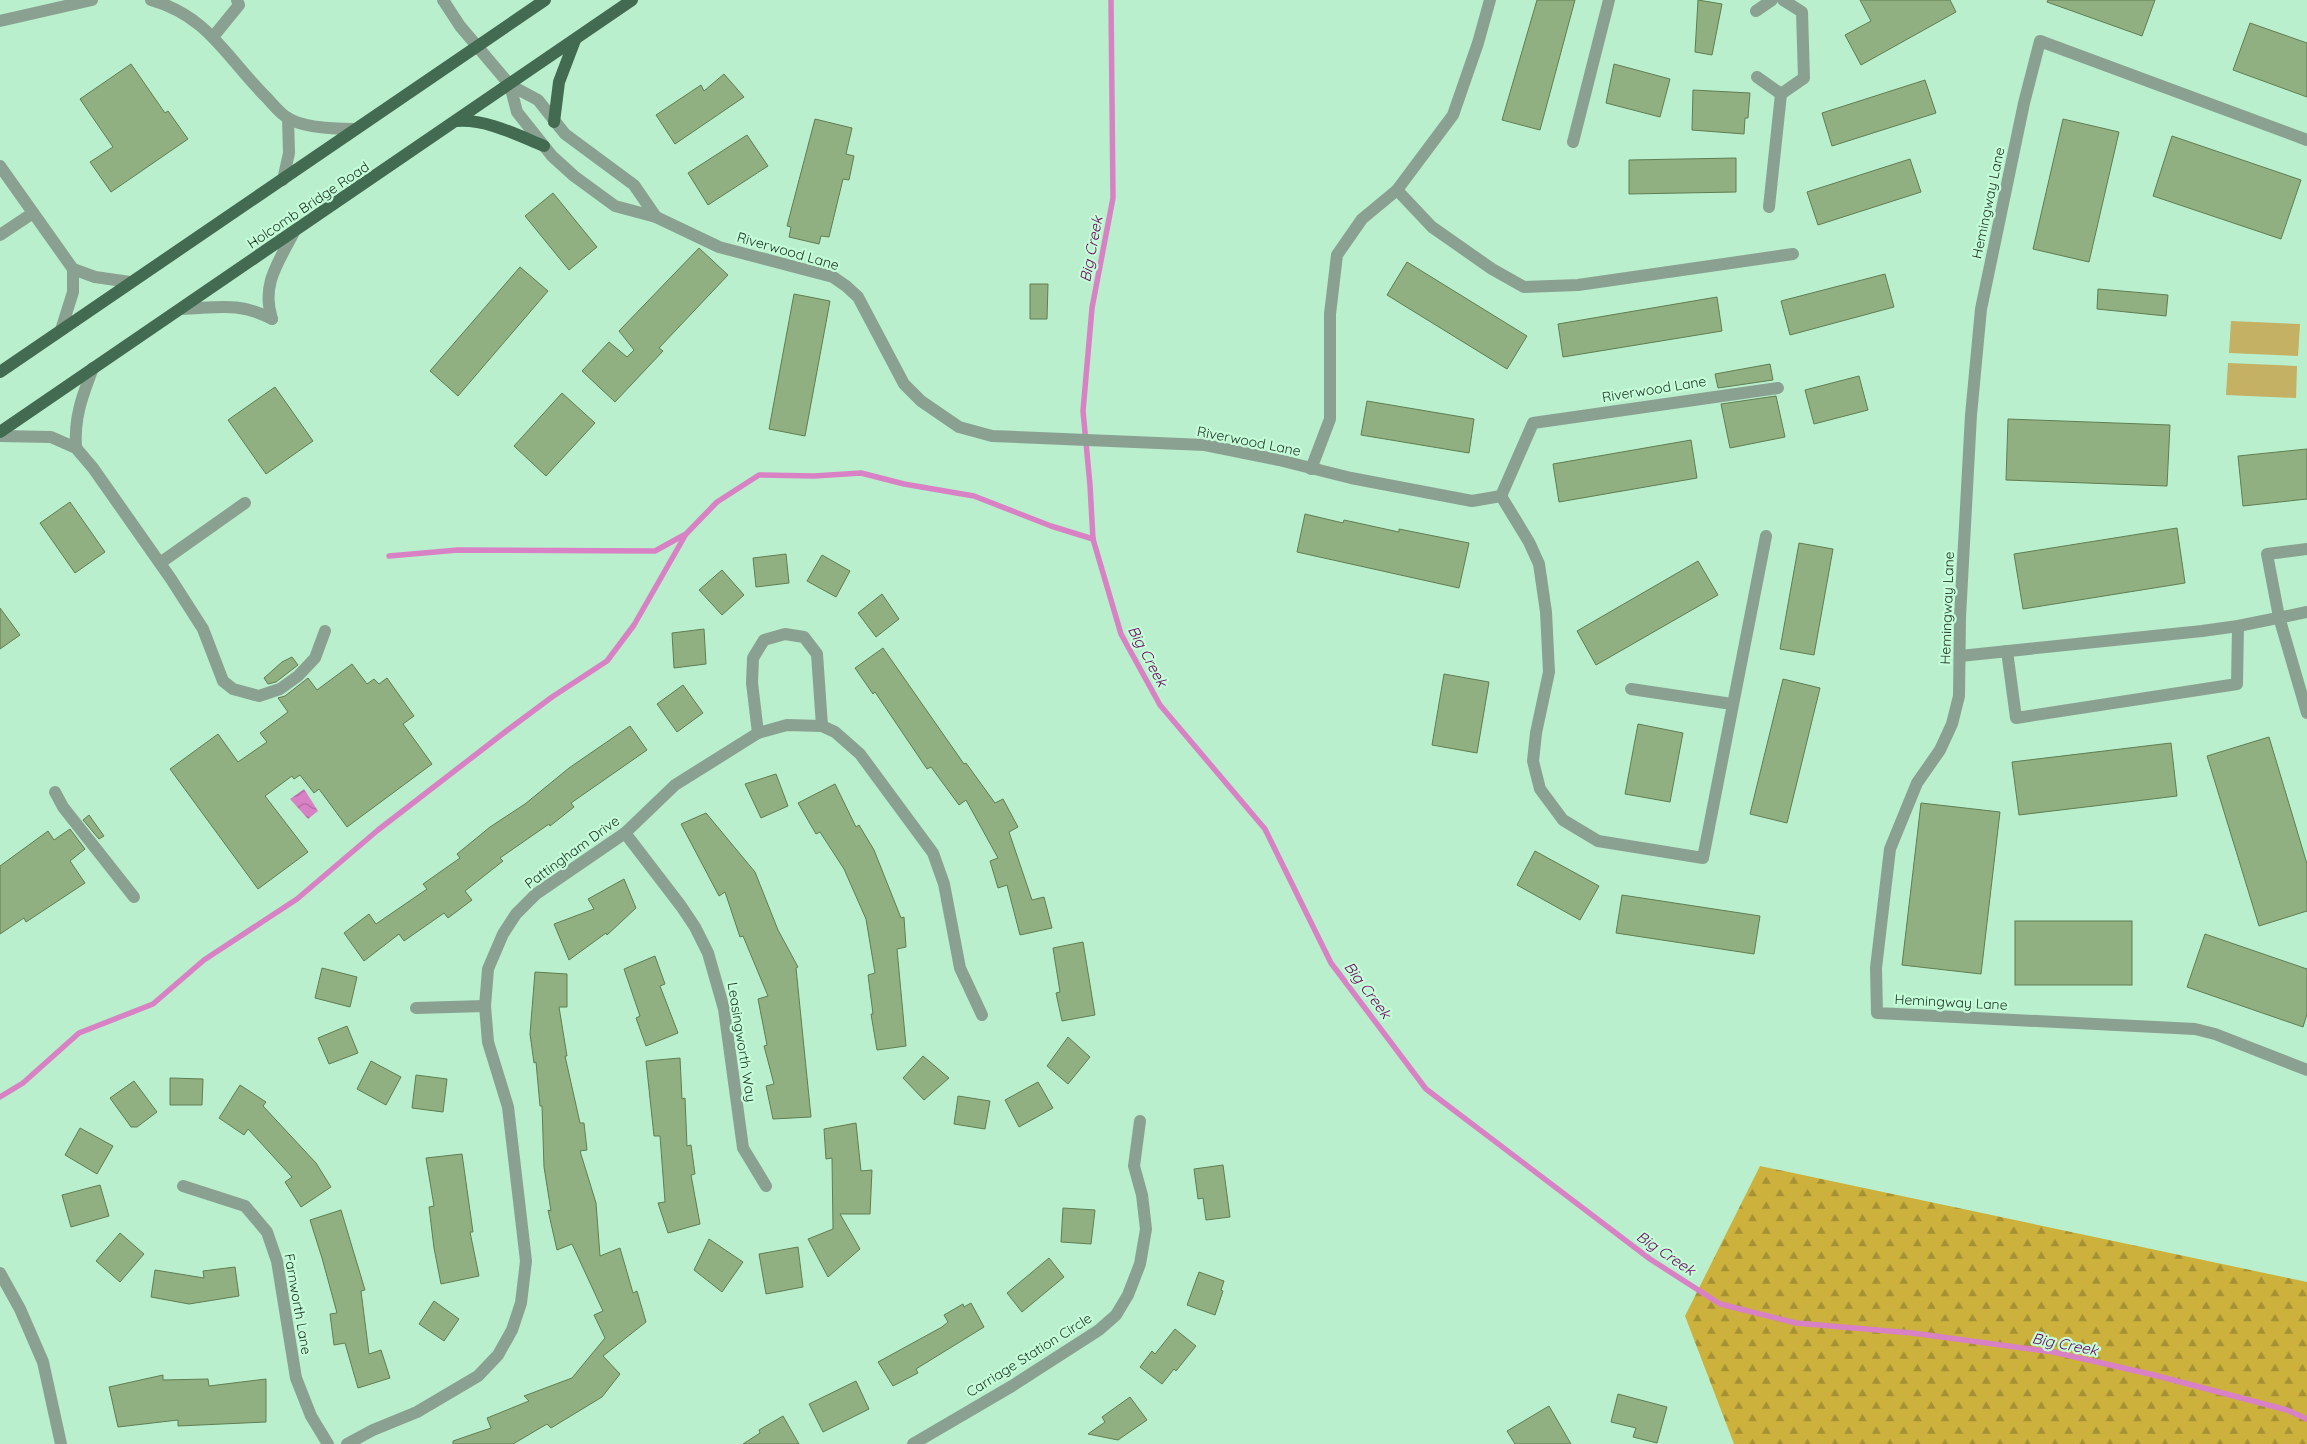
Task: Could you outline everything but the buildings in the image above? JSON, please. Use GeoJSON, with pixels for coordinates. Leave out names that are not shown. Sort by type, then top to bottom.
{"type":"FeatureCollection","features":[{"type":"Feature","properties":{"kind":"main road"},"geometry":{"type":"LineString","coordinates":[[0,372],[545,0]]}},
{"type":"Feature","properties":{"kind":"main road","name":"Holcomb Bridge Road"},"geometry":{"type":"LineString","coordinates":[[0,434],[93,368],[293,234],[632,0]]}},
{"type":"Feature","properties":{"kind":"main road"},"geometry":{"type":"LineString","coordinates":[[554,122],[559,82],[575,40]]}},
{"type":"Feature","properties":{"kind":"main road"},"geometry":{"type":"LineString","coordinates":[[457,121],[474,121],[492,126],[544,146]]}},
{"type":"Feature","properties":{"kind":"street"},"geometry":{"type":"LineString","coordinates":[[0,21],[92,0]]}},
{"type":"Feature","properties":{"kind":"street"},"geometry":{"type":"LineString","coordinates":[[151,0],[183,12],[206,28],[249,80],[288,118],[336,129],[355,130]]}},
{"type":"Feature","properties":{"kind":"street"},"geometry":{"type":"LineString","coordinates":[[213,37],[239,5],[237,0]]}},
{"type":"Feature","properties":{"kind":"street"},"geometry":{"type":"LineString","coordinates":[[443,0],[460,26],[510,85],[538,100],[554,122],[579,146],[634,185],[656,217]]}},
{"type":"Feature","properties":{"kind":"street"},"geometry":{"type":"LineString","coordinates":[[1311,469],[1330,419],[1330,314],[1337,255],[1362,218],[1397,190],[1453,116],[1478,43],[1490,0]]}},
{"type":"Feature","properties":{"kind":"street"},"geometry":{"type":"LineString","coordinates":[[1573,142],[1609,0]]}},
{"type":"Feature","properties":{"kind":"street"},"geometry":{"type":"LineString","coordinates":[[1756,10],[1772,0]]}},
{"type":"Feature","properties":{"kind":"street"},"geometry":{"type":"LineString","coordinates":[[1769,207],[1781,94],[1804,78],[1802,12],[1783,0]]}},
{"type":"Feature","properties":{"kind":"street","name":"Hemingway Lane"},"geometry":{"type":"LineString","coordinates":[[2307,140],[2040,41],[2024,103],[1982,309],[1971,415],[1960,617],[1959,696],[1952,724],[1940,750],[1917,782],[1890,849],[1876,968],[1877,1013],[2195,1029],[2215,1034],[2307,1070]]}},
{"type":"Feature","properties":{"kind":"street"},"geometry":{"type":"LineString","coordinates":[[1757,77],[1781,94]]}},
{"type":"Feature","properties":{"kind":"street","name":"Riverwood Lane"},"geometry":{"type":"LineString","coordinates":[[510,85],[517,112],[544,146],[574,176],[615,206],[656,217],[719,247],[833,278],[858,297],[904,384],[921,401],[959,426],[992,436],[1205,445],[1279,460],[1311,469],[1472,501],[1501,496],[1533,423],[1715,395],[1778,388]]}},
{"type":"Feature","properties":{"kind":"street"},"geometry":{"type":"LineString","coordinates":[[283,180],[289,153],[288,118]]}},
{"type":"Feature","properties":{"kind":"street"},"geometry":{"type":"LineString","coordinates":[[0,166],[73,269],[95,277],[130,282]]}},
{"type":"Feature","properties":{"kind":"street"},"geometry":{"type":"LineString","coordinates":[[1397,190],[1432,227],[1492,269],[1524,287],[1578,285],[1793,254]]}},
{"type":"Feature","properties":{"kind":"street"},"geometry":{"type":"LineString","coordinates":[[0,235],[33,213]]}},
{"type":"Feature","properties":{"kind":"street"},"geometry":{"type":"LineString","coordinates":[[181,309],[236,306],[253,310],[272,320],[268,308],[268,288],[293,234]]}},
{"type":"Feature","properties":{"kind":"street"},"geometry":{"type":"LineString","coordinates":[[61,330],[72,292],[73,269]]}},
{"type":"Feature","properties":{"kind":"street"},"geometry":{"type":"LineString","coordinates":[[76,448],[75,428],[77,413],[93,368]]}},
{"type":"Feature","properties":{"kind":"street"},"geometry":{"type":"LineString","coordinates":[[0,434],[50,437],[76,448],[93,468],[204,629],[223,681],[233,688],[260,696],[280,689],[298,676],[315,658],[325,631]]}},
{"type":"Feature","properties":{"kind":"street"},"geometry":{"type":"LineString","coordinates":[[1501,496],[1529,542],[1539,564],[1546,612],[1549,672],[1536,733],[1533,761],[1540,789],[1563,820],[1598,841],[1703,858],[1766,536]]}},
{"type":"Feature","properties":{"kind":"street"},"geometry":{"type":"LineString","coordinates":[[160,563],[245,503]]}},
{"type":"Feature","properties":{"kind":"street"},"geometry":{"type":"LineString","coordinates":[[2307,549],[2268,554],[2279,616],[2307,713]]}},
{"type":"Feature","properties":{"kind":"street"},"geometry":{"type":"LineString","coordinates":[[1960,656],[2238,626],[2279,616],[2307,612]]}},
{"type":"Feature","properties":{"kind":"street"},"geometry":{"type":"LineString","coordinates":[[2007,651],[2016,718],[2237,684],[2238,626]]}},
{"type":"Feature","properties":{"kind":"street"},"geometry":{"type":"LineString","coordinates":[[758,732],[752,683],[753,658],[764,640],[785,634],[804,637],[818,654],[822,726],[835,732],[860,754],[933,853],[944,884],[960,968],[982,1015]]}},
{"type":"Feature","properties":{"kind":"street"},"geometry":{"type":"LineString","coordinates":[[1631,689],[1732,704]]}},
{"type":"Feature","properties":{"kind":"street","name":"Pattingham Drive"},"geometry":{"type":"LineString","coordinates":[[347,1444],[373,1430],[417,1412],[478,1376],[498,1355],[512,1330],[522,1303],[526,1261],[508,1107],[488,1042],[484,1006],[488,969],[503,934],[516,914],[536,894],[625,833],[675,785],[758,732],[787,725],[822,726]]}},
{"type":"Feature","properties":{"kind":"street"},"geometry":{"type":"LineString","coordinates":[[55,792],[63,807],[134,897]]}},
{"type":"Feature","properties":{"kind":"street","name":"Leasingworth Way"},"geometry":{"type":"LineString","coordinates":[[625,833],[670,890],[695,927],[708,953],[724,1008],[743,1148],[766,1186]]}},
{"type":"Feature","properties":{"kind":"street"},"geometry":{"type":"LineString","coordinates":[[416,1008],[484,1006]]}},
{"type":"Feature","properties":{"kind":"street","name":"Carriage Station Circle"},"geometry":{"type":"LineString","coordinates":[[913,1444],[1012,1386],[1099,1330],[1116,1314],[1128,1295],[1140,1264],[1146,1229],[1142,1195],[1134,1166],[1140,1122]]}},
{"type":"Feature","properties":{"kind":"street","name":"Farnworth Lane"},"geometry":{"type":"LineString","coordinates":[[183,1186],[245,1206],[267,1232],[277,1261],[296,1378],[311,1416],[328,1444]]}},
{"type":"Feature","properties":{"kind":"street"},"geometry":{"type":"LineString","coordinates":[[0,1273],[20,1309],[43,1362],[61,1444]]}},
{"type":"Feature","properties":{"kind":"green space"},"geometry":{"type":"Polygon","coordinates":[[[1760,1166],[2307,1282],[2307,1444],[1734,1444],[1685,1316],[1760,1166]]]}},
{"type":"Feature","properties":{"kind":"shaded area"},"geometry":{"type":"Polygon","coordinates":[[[2231,321],[2300,324],[2298,356],[2229,353],[2231,321]]]}},
{"type":"Feature","properties":{"kind":"shaded area"},"geometry":{"type":"Polygon","coordinates":[[[2228,363],[2297,366],[2296,398],[2226,395],[2228,363]]]}},
{"type":"Feature","properties":{"kind":"water"},"geometry":{"type":"Polygon","coordinates":[[[304,789],[318,811],[308,819],[290,799],[304,789]]]}},
{"type":"Feature","properties":{"kind":"waterway","name":"Big Creek"},"geometry":{"type":"LineString","coordinates":[[1111,0],[1113,198],[1092,308],[1083,411],[1093,539],[1121,634],[1160,705],[1265,829],[1331,963],[1426,1089],[1650,1259],[1720,1304],[1796,1323],[1912,1333],[2053,1352],[2154,1375],[2287,1410],[2307,1419]]}},
{"type":"Feature","properties":{"kind":"waterway"},"geometry":{"type":"LineString","coordinates":[[0,1097],[23,1083],[79,1033],[153,1004],[204,960],[297,899],[378,830],[505,732],[552,697],[607,661],[634,625],[686,534],[717,502],[759,475],[814,476],[861,473],[904,484],[974,496],[1051,526],[1093,539]]}},
{"type":"Feature","properties":{"kind":"waterway"},"geometry":{"type":"LineString","coordinates":[[389,556],[458,550],[655,551],[684,535]]}}]}
